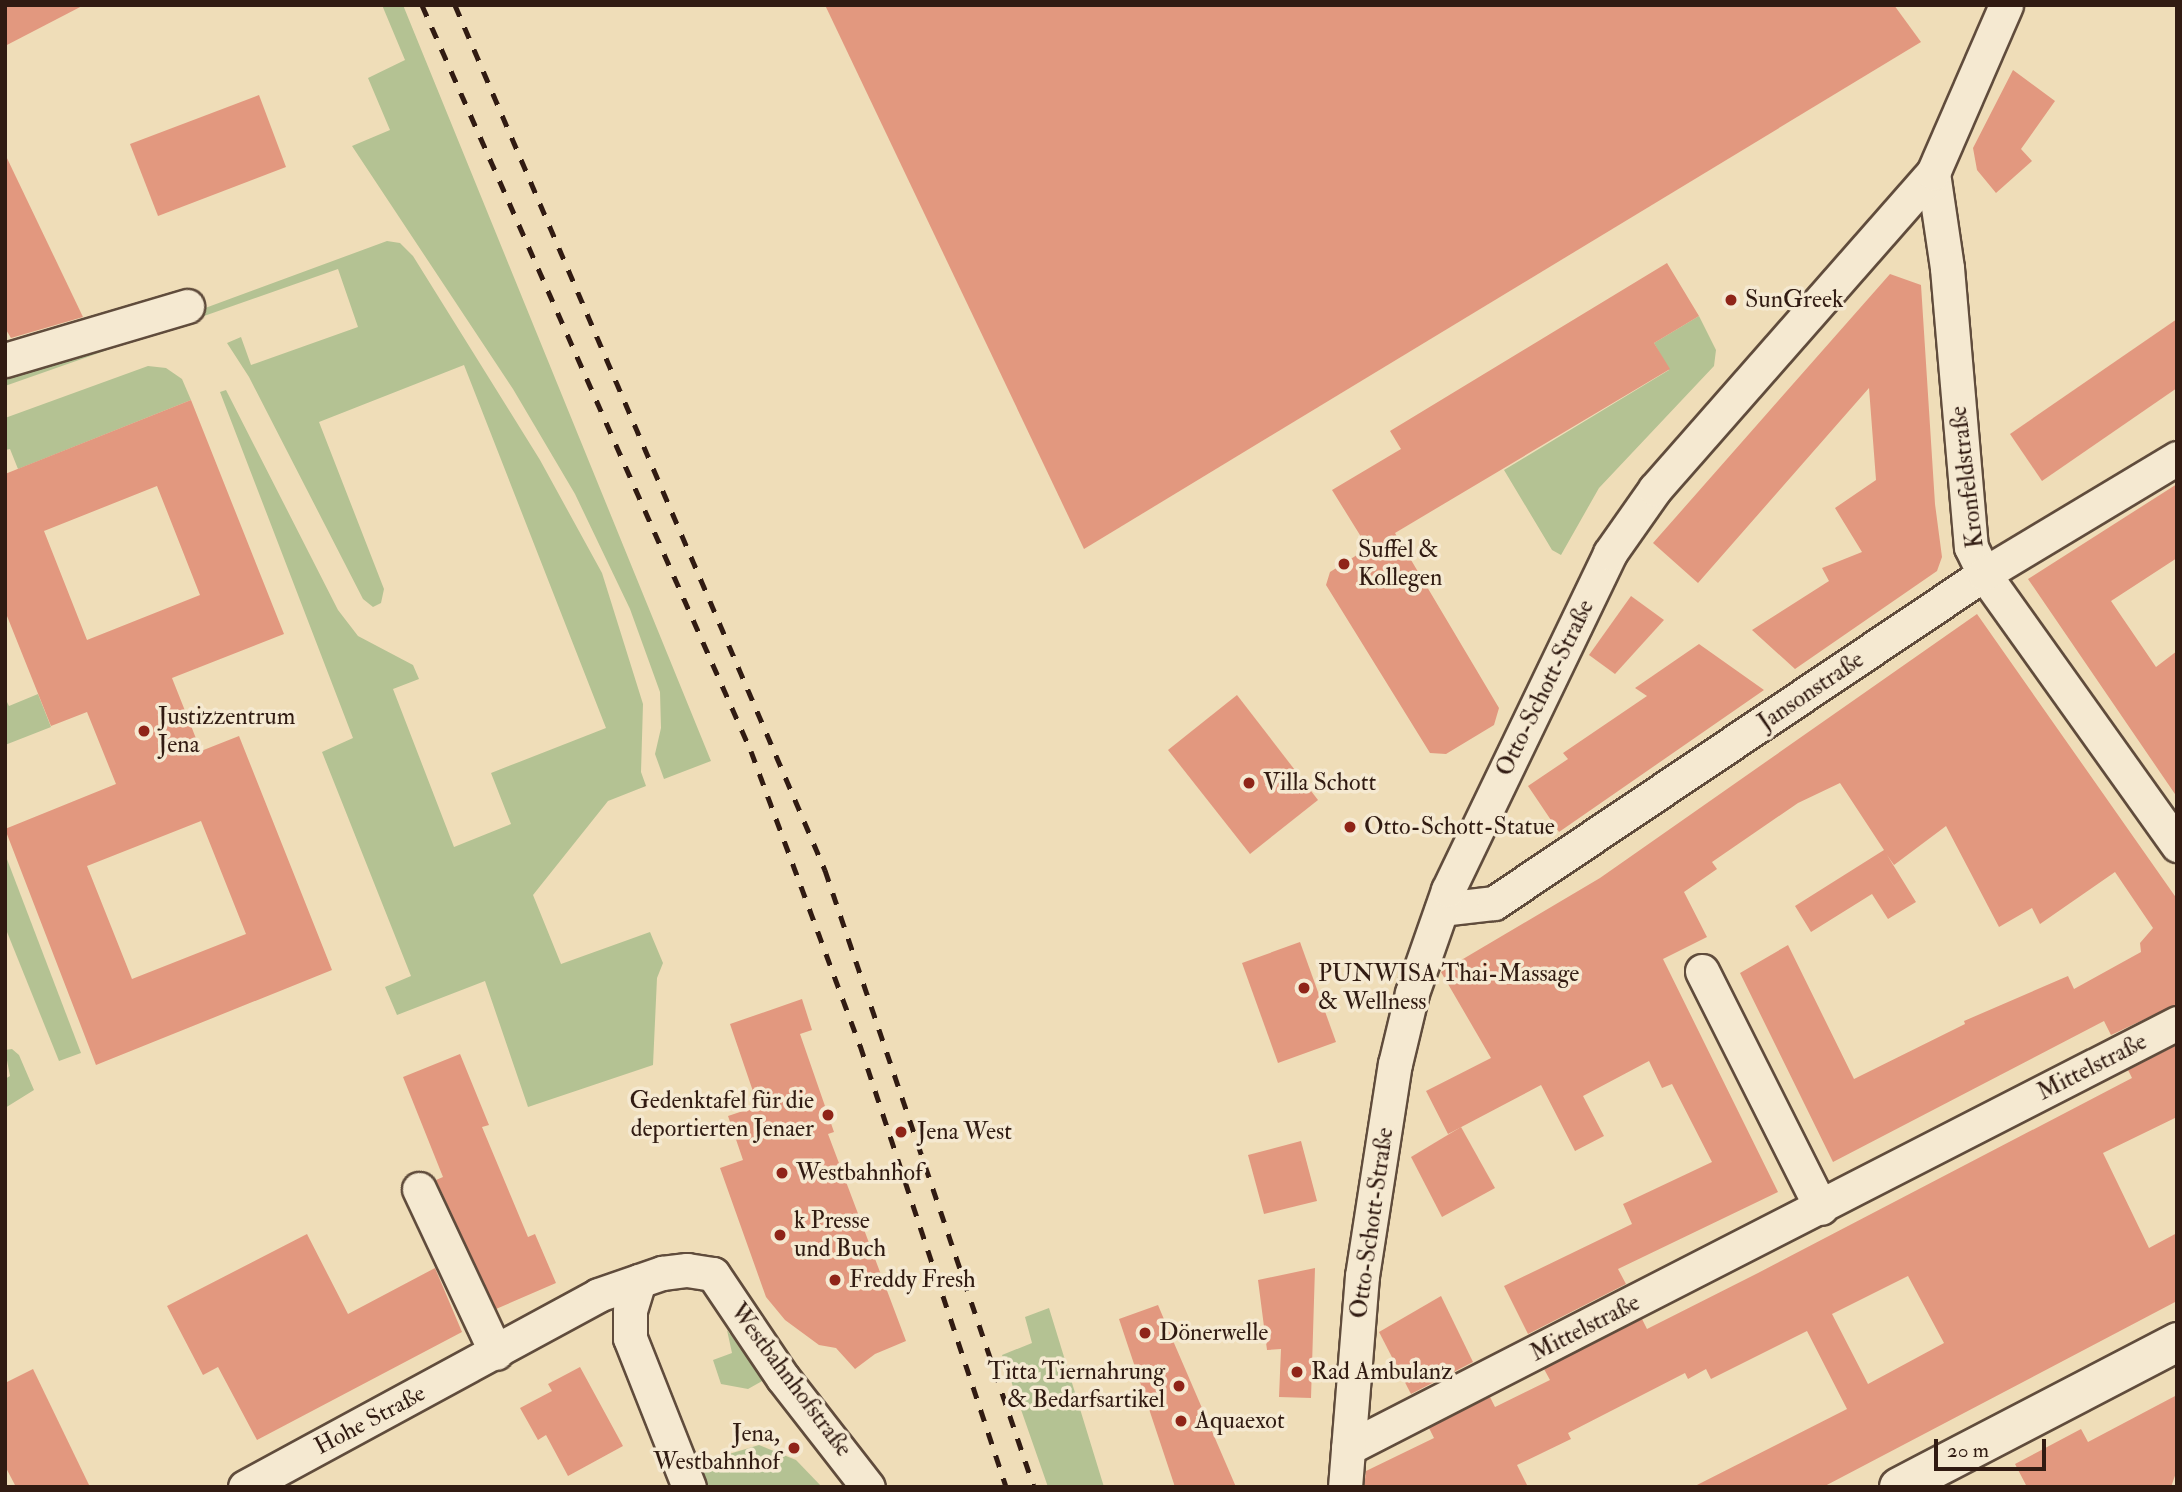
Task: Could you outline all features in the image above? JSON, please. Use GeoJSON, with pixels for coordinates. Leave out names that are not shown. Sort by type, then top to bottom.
{"type":"FeatureCollection","features":[{"type":"Feature","properties":{"kind":"main road"},"geometry":{"type":"LineString","coordinates":[[1899,1487],[2177,1342]]}},
{"type":"Feature","properties":{"kind":"street","name":"Otto-Schott-Straße"},"geometry":{"type":"LineString","coordinates":[[1345,1487],[1362,1276],[1395,1064],[1412,993],[1442,909],[1610,553],[1680,460],[1933,173],[2006,5]]}},
{"type":"Feature","properties":{"kind":"street","name":"Kronfeldstraße"},"geometry":{"type":"LineString","coordinates":[[1933,173],[1947,268],[1971,547],[1984,574],[2177,845]]}},
{"type":"Feature","properties":{"kind":"street"},"geometry":{"type":"LineString","coordinates":[[5,360],[187,306]]}},
{"type":"Feature","properties":{"kind":"street","name":"Jansonstraße"},"geometry":{"type":"LineString","coordinates":[[1442,909],[1494,903],[1984,574],[2177,458]]}},
{"type":"Feature","properties":{"kind":"street"},"geometry":{"type":"LineString","coordinates":[[1702,971],[1821,1208]]}},
{"type":"Feature","properties":{"kind":"street","name":"Mittelstraße"},"geometry":{"type":"LineString","coordinates":[[1348,1448],[1821,1208],[2177,1023]]}},
{"type":"Feature","properties":{"kind":"street"},"geometry":{"type":"LineString","coordinates":[[419,1189],[496,1353]]}},
{"type":"Feature","properties":{"kind":"street","name":"Hohe Straße"},"geometry":{"type":"LineString","coordinates":[[245,1487],[496,1353],[598,1295],[639,1281],[687,1270],[713,1274]]}},
{"type":"Feature","properties":{"kind":"street","name":"Westbahnhofstraße"},"geometry":{"type":"LineString","coordinates":[[713,1274],[783,1378],[868,1487]]}},
{"type":"Feature","properties":{"kind":"street"},"geometry":{"type":"LineString","coordinates":[[639,1281],[629,1310],[631,1338],[689,1487]]}},
{"type":"Feature","properties":{"kind":"green space"},"geometry":{"type":"Polygon","coordinates":[[[382,5],[403,5],[711,761],[664,779],[655,754],[661,728],[660,692],[630,609],[575,494],[513,389],[352,146],[390,130],[368,78],[405,60],[382,5]]]}},
{"type":"Feature","properties":{"kind":"green space"},"geometry":{"type":"Polygon","coordinates":[[[387,241],[400,243],[413,256],[540,460],[602,573],[643,704],[641,772],[646,786],[608,801],[533,895],[561,964],[650,932],[663,963],[657,978],[653,1065],[528,1107],[485,981],[397,1015],[385,987],[411,976],[322,752],[353,738],[220,392],[226,390],[338,610],[358,636],[413,665],[419,679],[393,689],[454,847],[511,824],[491,773],[606,728],[464,365],[319,422],[384,589],[381,603],[373,607],[363,599],[249,377],[227,343],[241,337],[251,365],[358,327],[338,269],[5,386],[5,373],[132,335],[387,241]]]}},
{"type":"Feature","properties":{"kind":"green space"},"geometry":{"type":"Polygon","coordinates":[[[1699,316],[1716,350],[1714,366],[1599,488],[1561,555],[1552,550],[1504,470],[1669,370],[1654,343],[1699,316]]]}},
{"type":"Feature","properties":{"kind":"green space"},"geometry":{"type":"Polygon","coordinates":[[[148,366],[166,368],[182,379],[191,400],[18,469],[10,449],[5,450],[5,418],[148,366]]]}},
{"type":"Feature","properties":{"kind":"green space"},"geometry":{"type":"Polygon","coordinates":[[[38,694],[51,727],[5,745],[5,698],[9,706],[38,694]]]}},
{"type":"Feature","properties":{"kind":"green space"},"geometry":{"type":"Polygon","coordinates":[[[5,854],[81,1053],[59,1061],[5,927],[5,854]]]}},
{"type":"Feature","properties":{"kind":"green space"},"geometry":{"type":"Polygon","coordinates":[[[12,1049],[19,1055],[34,1090],[5,1108],[5,1079],[10,1076],[5,1050],[12,1049]]]}},
{"type":"Feature","properties":{"kind":"green space"},"geometry":{"type":"Polygon","coordinates":[[[1049,1308],[1104,1487],[1048,1487],[1002,1355],[1032,1343],[1025,1317],[1049,1308]]]}},
{"type":"Feature","properties":{"kind":"green space"},"geometry":{"type":"Polygon","coordinates":[[[727,1330],[764,1380],[748,1389],[721,1384],[713,1360],[732,1353],[727,1330]]]}},
{"type":"Feature","properties":{"kind":"green space"},"geometry":{"type":"Polygon","coordinates":[[[759,1445],[796,1460],[822,1487],[696,1487],[689,1466],[759,1445]]]}},
{"type":"Feature","properties":{"kind":"building"},"geometry":{"type":"Polygon","coordinates":[[[5,5],[84,5],[5,46],[5,5]]]}},
{"type":"Feature","properties":{"kind":"building"},"geometry":{"type":"Polygon","coordinates":[[[825,5],[1894,5],[1921,42],[1084,549],[825,5]]]}},
{"type":"Feature","properties":{"kind":"building"},"geometry":{"type":"Polygon","coordinates":[[[2013,70],[2055,101],[2021,149],[2032,161],[1996,193],[1977,170],[1973,148],[2013,70]]]}},
{"type":"Feature","properties":{"kind":"building"},"geometry":{"type":"Polygon","coordinates":[[[259,95],[286,167],[158,216],[130,144],[259,95]]]}},
{"type":"Feature","properties":{"kind":"building"},"geometry":{"type":"Polygon","coordinates":[[[5,154],[83,317],[11,338],[5,328],[5,154]]]}},
{"type":"Feature","properties":{"kind":"building"},"geometry":{"type":"Polygon","coordinates":[[[1667,263],[1699,316],[1654,343],[1670,369],[1395,533],[1499,708],[1494,725],[1446,754],[1430,753],[1326,585],[1330,572],[1368,548],[1332,490],[1401,449],[1390,431],[1667,263]]]}},
{"type":"Feature","properties":{"kind":"building"},"geometry":{"type":"Polygon","coordinates":[[[1890,274],[1921,285],[1935,504],[1942,557],[1937,571],[1795,669],[1752,630],[1829,581],[1822,568],[1862,552],[1835,508],[1876,480],[1869,388],[1698,583],[1653,543],[1890,274]]]}},
{"type":"Feature","properties":{"kind":"building"},"geometry":{"type":"Polygon","coordinates":[[[2177,319],[2177,388],[2042,481],[2010,434],[2177,319]]]}},
{"type":"Feature","properties":{"kind":"building","name":"Justizzentrum Jena"},"geometry":{"type":"Polygon","coordinates":[[[191,400],[284,634],[172,678],[201,751],[239,736],[332,970],[96,1065],[5,829],[116,784],[87,712],[51,726],[5,611],[5,474],[191,400]],[[157,486],[44,531],[87,640],[200,595],[157,486]],[[201,821],[87,866],[132,979],[246,934],[201,821]]]}},
{"type":"Feature","properties":{"kind":"building"},"geometry":{"type":"Polygon","coordinates":[[[2177,484],[2177,558],[2111,601],[2156,667],[2177,651],[2177,797],[2028,579],[2177,484]]]}},
{"type":"Feature","properties":{"kind":"building"},"geometry":{"type":"Polygon","coordinates":[[[1631,596],[1664,620],[1615,674],[1589,655],[1631,596]]]}},
{"type":"Feature","properties":{"kind":"building"},"geometry":{"type":"Polygon","coordinates":[[[1977,614],[2177,899],[2177,1004],[2111,1035],[2104,1021],[1833,1162],[1740,973],[1788,945],[1854,1079],[1965,1024],[1964,1021],[2068,976],[2074,989],[2141,952],[2140,943],[2153,928],[2115,872],[2040,924],[2032,908],[1999,927],[1946,826],[1894,865],[1887,855],[1916,902],[1888,919],[1872,894],[1811,932],[1795,906],[1884,850],[1840,783],[1798,803],[1712,862],[1717,869],[1684,892],[1707,937],[1663,959],[1778,1192],[1618,1269],[1626,1284],[1528,1334],[1504,1286],[1632,1224],[1623,1204],[1712,1162],[1672,1084],[1662,1088],[1649,1061],[1583,1096],[1604,1136],[1575,1151],[1541,1085],[1448,1134],[1426,1091],[1491,1058],[1441,972],[1600,878],[1977,614]]]}},
{"type":"Feature","properties":{"kind":"building"},"geometry":{"type":"Polygon","coordinates":[[[1699,644],[1764,690],[1559,832],[1528,786],[1568,759],[1563,753],[1647,696],[1635,688],[1699,644]]]}},
{"type":"Feature","properties":{"kind":"building","name":"Villa Schott"},"geometry":{"type":"Polygon","coordinates":[[[1237,695],[1318,800],[1250,854],[1168,750],[1237,695]]]}},
{"type":"Feature","properties":{"kind":"building"},"geometry":{"type":"Polygon","coordinates":[[[1300,942],[1336,1042],[1278,1063],[1242,963],[1300,942]]]}},
{"type":"Feature","properties":{"kind":"building","name":"Westbahnhof"},"geometry":{"type":"Polygon","coordinates":[[[802,999],[812,1030],[800,1034],[834,1132],[828,1134],[906,1341],[875,1354],[855,1369],[836,1348],[819,1345],[785,1320],[766,1297],[720,1168],[743,1160],[728,1116],[758,1106],[730,1024],[802,999]]]}},
{"type":"Feature","properties":{"kind":"building"},"geometry":{"type":"Polygon","coordinates":[[[2177,1045],[2177,1117],[2103,1153],[2149,1248],[2177,1233],[2177,1301],[1823,1487],[1693,1487],[1847,1409],[1807,1331],[1711,1379],[1706,1369],[1688,1379],[1685,1373],[1568,1433],[1571,1439],[1517,1465],[1528,1487],[1364,1487],[1366,1471],[1434,1438],[1429,1428],[1490,1397],[1495,1407],[1550,1380],[1544,1369],[1642,1319],[1647,1329],[1758,1273],[2132,1078],[2128,1070],[2177,1045]],[[1908,1276],[1832,1314],[1868,1384],[1944,1343],[1908,1276]]]}},
{"type":"Feature","properties":{"kind":"building"},"geometry":{"type":"Polygon","coordinates":[[[460,1054],[489,1125],[482,1127],[528,1237],[535,1234],[556,1283],[496,1309],[436,1180],[443,1177],[403,1077],[460,1054]]]}},
{"type":"Feature","properties":{"kind":"building"},"geometry":{"type":"Polygon","coordinates":[[[1461,1127],[1495,1188],[1442,1217],[1411,1157],[1461,1127]]]}},
{"type":"Feature","properties":{"kind":"building"},"geometry":{"type":"Polygon","coordinates":[[[1301,1141],[1317,1201],[1264,1214],[1248,1155],[1301,1141]]]}},
{"type":"Feature","properties":{"kind":"building"},"geometry":{"type":"Polygon","coordinates":[[[307,1234],[348,1314],[435,1268],[462,1332],[257,1440],[218,1367],[203,1375],[167,1306],[307,1234]]]}},
{"type":"Feature","properties":{"kind":"building"},"geometry":{"type":"Polygon","coordinates":[[[1315,1268],[1311,1398],[1279,1397],[1281,1349],[1267,1350],[1258,1280],[1315,1268]]]}},
{"type":"Feature","properties":{"kind":"building"},"geometry":{"type":"Polygon","coordinates":[[[1441,1296],[1473,1362],[1411,1394],[1379,1332],[1441,1296]]]}},
{"type":"Feature","properties":{"kind":"building","name":"Aquaexot"},"geometry":{"type":"Polygon","coordinates":[[[1158,1305],[1236,1487],[1175,1487],[1119,1319],[1158,1305]]]}},
{"type":"Feature","properties":{"kind":"building"},"geometry":{"type":"Polygon","coordinates":[[[580,1367],[623,1446],[568,1476],[546,1435],[538,1440],[520,1408],[552,1391],[548,1384],[580,1367]]]}},
{"type":"Feature","properties":{"kind":"building"},"geometry":{"type":"Polygon","coordinates":[[[33,1369],[90,1487],[16,1487],[5,1466],[5,1383],[33,1369]]]}},
{"type":"Feature","properties":{"kind":"building"},"geometry":{"type":"Polygon","coordinates":[[[2177,1395],[2177,1470],[2171,1487],[2027,1487],[2015,1464],[2081,1429],[2088,1442],[2177,1395]]]}},
{"type":"Feature","properties":{"kind":"railway"},"geometry":{"type":"LineString","coordinates":[[422,5],[751,751],[860,1045],[1006,1487]]}},
{"type":"Feature","properties":{"kind":"railway"},"geometry":{"type":"LineString","coordinates":[[455,5],[825,870],[1034,1487]]}},
{"type":"Feature","properties":{"kind":"place","name":"SunGreek"},"geometry":{"type":"Point","coordinates":[1731,300]}},
{"type":"Feature","properties":{"kind":"place","name":"Suffel & Kollegen"},"geometry":{"type":"Point","coordinates":[1344,564]}},
{"type":"Feature","properties":{"kind":"place","name":"Justizzentrum Jena"},"geometry":{"type":"Point","coordinates":[144,731]}},
{"type":"Feature","properties":{"kind":"place","name":"Villa Schott"},"geometry":{"type":"Point","coordinates":[1249,783]}},
{"type":"Feature","properties":{"kind":"place","name":"Otto-Schott-Statue"},"geometry":{"type":"Point","coordinates":[1350,827]}},
{"type":"Feature","properties":{"kind":"place","name":"PUNWISA Thai-Massage & Wellness"},"geometry":{"type":"Point","coordinates":[1304,988]}},
{"type":"Feature","properties":{"kind":"place","name":"Gedenktafel für die deportierten Jenaer"},"geometry":{"type":"Point","coordinates":[828,1115]}},
{"type":"Feature","properties":{"kind":"place","name":"Jena West"},"geometry":{"type":"Point","coordinates":[901,1132]}},
{"type":"Feature","properties":{"kind":"place","name":"Westbahnhof"},"geometry":{"type":"Point","coordinates":[782,1173]}},
{"type":"Feature","properties":{"kind":"place","name":"k Presse und Buch"},"geometry":{"type":"Point","coordinates":[780,1235]}},
{"type":"Feature","properties":{"kind":"place","name":"Freddy Fresh"},"geometry":{"type":"Point","coordinates":[835,1280]}},
{"type":"Feature","properties":{"kind":"place","name":"Dönerwelle"},"geometry":{"type":"Point","coordinates":[1145,1333]}},
{"type":"Feature","properties":{"kind":"place","name":"Rad Ambulanz"},"geometry":{"type":"Point","coordinates":[1297,1372]}},
{"type":"Feature","properties":{"kind":"place","name":"Titta Tiernahrung & Bedarfsartikel"},"geometry":{"type":"Point","coordinates":[1179,1386]}},
{"type":"Feature","properties":{"kind":"place","name":"Aquaexot"},"geometry":{"type":"Point","coordinates":[1181,1421]}},
{"type":"Feature","properties":{"kind":"place","name":"Jena, Westbahnhof"},"geometry":{"type":"Point","coordinates":[794,1448]}}]}
